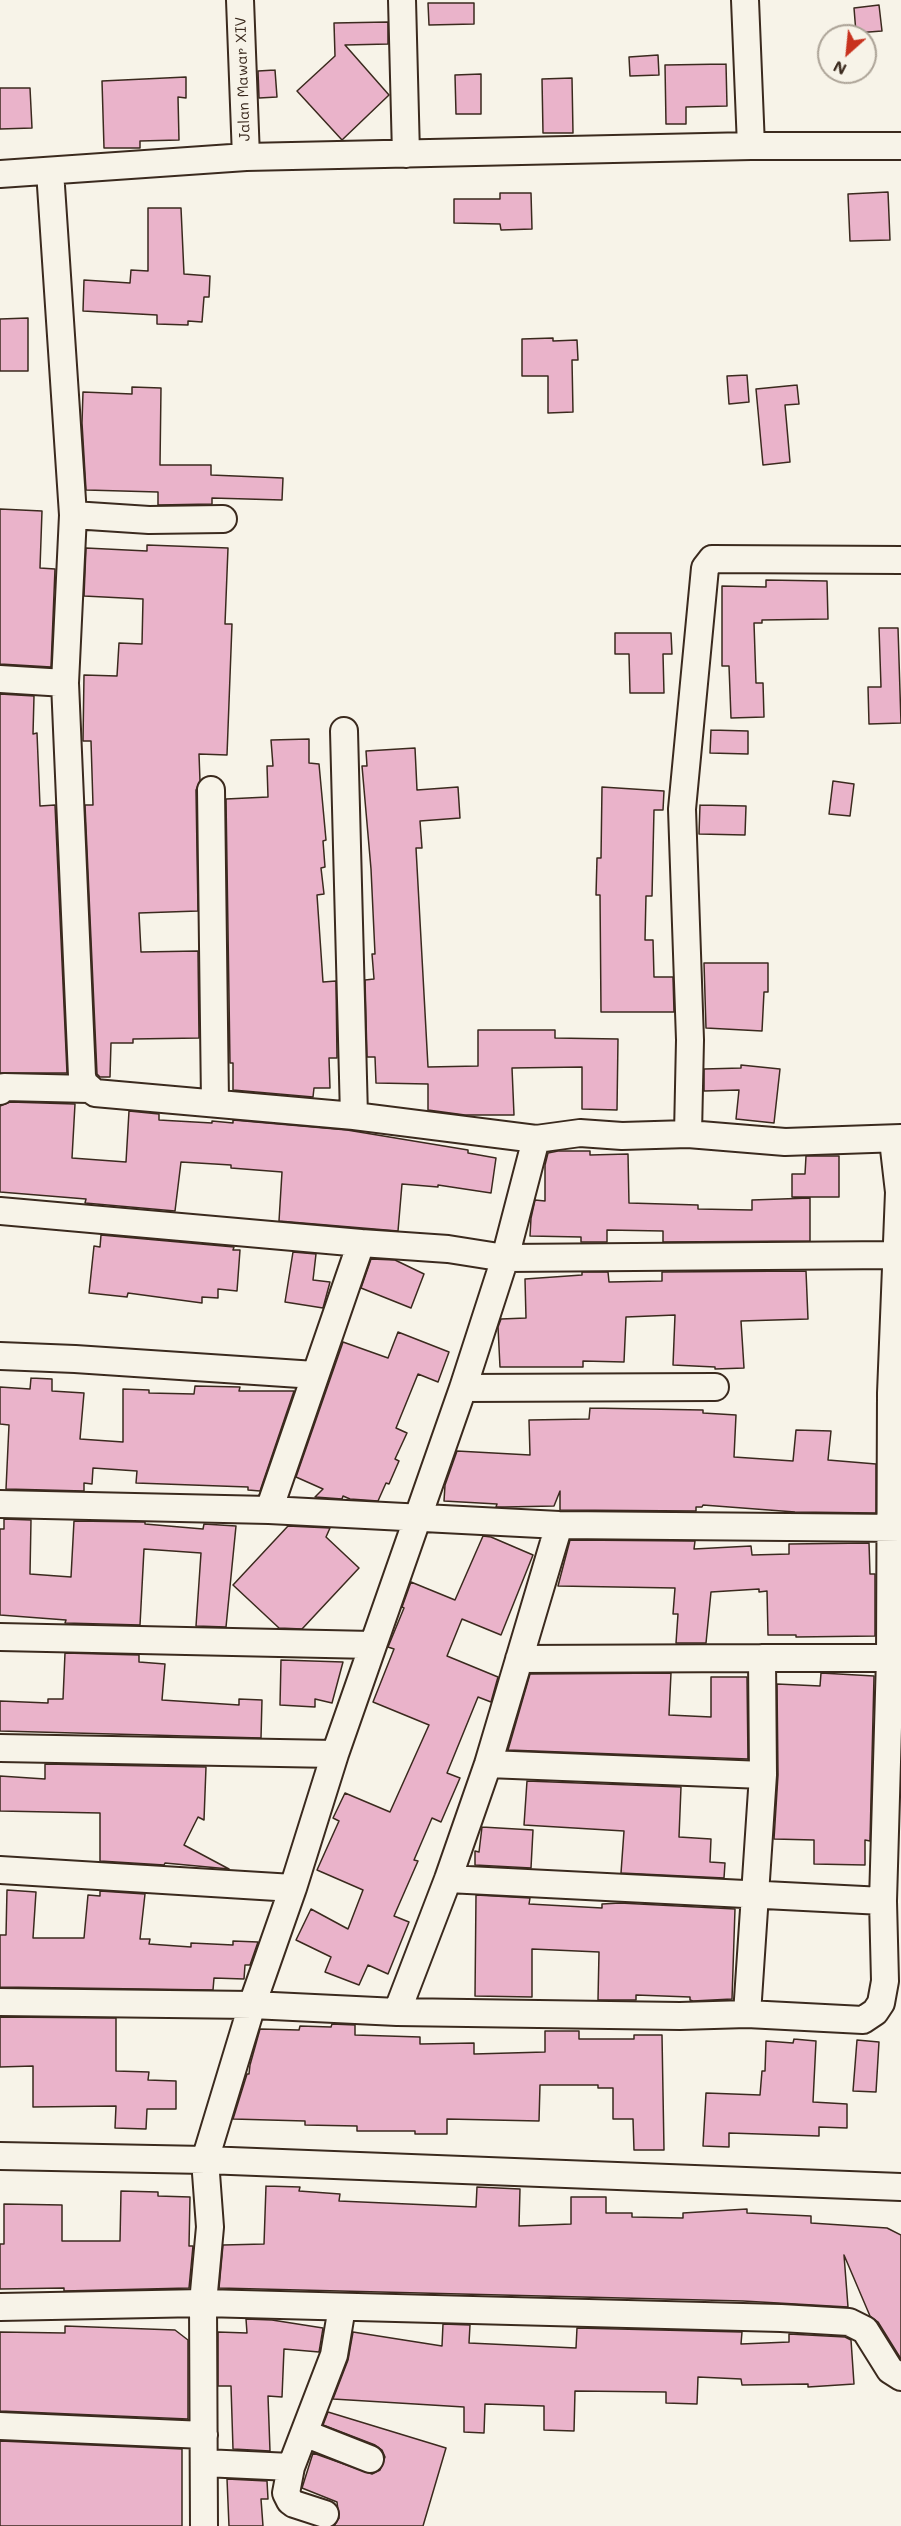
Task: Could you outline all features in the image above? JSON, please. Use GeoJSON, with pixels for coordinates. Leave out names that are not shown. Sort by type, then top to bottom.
{"type":"FeatureCollection","features":[{"type":"Feature","properties":{"kind":"street","name":"Jalan Mawar XIV"},"geometry":{"type":"LineString","coordinates":[[240,0],[246,157]]}},
{"type":"Feature","properties":{"kind":"street"},"geometry":{"type":"LineString","coordinates":[[402,0],[406,154]]}},
{"type":"Feature","properties":{"kind":"street"},"geometry":{"type":"LineString","coordinates":[[745,0],[750,146]]}},
{"type":"Feature","properties":{"kind":"street"},"geometry":{"type":"LineString","coordinates":[[0,174],[246,157],[750,146],[901,146]]}},
{"type":"Feature","properties":{"kind":"street"},"geometry":{"type":"LineString","coordinates":[[0,2002],[252,2005],[397,2012],[680,2016],[747,2014],[863,2020],[875,2012],[881,2004],[885,1981],[883,1901],[896,1527],[895,1255],[899,1192],[897,1139],[785,1142],[688,1134],[622,1136],[573,1133],[536,1139],[354,1116],[95,1093],[89,1089],[82,1076],[65,683],[73,515],[50,171]]}},
{"type":"Feature","properties":{"kind":"street"},"geometry":{"type":"LineString","coordinates":[[73,515],[149,520],[223,519]]}},
{"type":"Feature","properties":{"kind":"street"},"geometry":{"type":"LineString","coordinates":[[688,1134],[690,1040],[682,809],[705,568],[712,559],[901,560]]}},
{"type":"Feature","properties":{"kind":"street"},"geometry":{"type":"LineString","coordinates":[[0,679],[65,683]]}},
{"type":"Feature","properties":{"kind":"street"},"geometry":{"type":"LineString","coordinates":[[344,730],[354,1116]]}},
{"type":"Feature","properties":{"kind":"street"},"geometry":{"type":"LineString","coordinates":[[211,790],[215,1102]]}},
{"type":"Feature","properties":{"kind":"street"},"geometry":{"type":"LineString","coordinates":[[0,1091],[3,1087],[89,1089]]}},
{"type":"Feature","properties":{"kind":"street"},"geometry":{"type":"LineString","coordinates":[[204,2526],[204,2304],[210,2227],[205,2160],[252,2005],[293,1888],[335,1754],[463,1388],[505,1258],[536,1139]]}},
{"type":"Feature","properties":{"kind":"street"},"geometry":{"type":"LineString","coordinates":[[0,1211],[448,1249],[505,1258],[895,1255]]}},
{"type":"Feature","properties":{"kind":"street"},"geometry":{"type":"LineString","coordinates":[[269,1510],[361,1243]]}},
{"type":"Feature","properties":{"kind":"street"},"geometry":{"type":"LineString","coordinates":[[0,1356],[315,1375]]}},
{"type":"Feature","properties":{"kind":"street"},"geometry":{"type":"LineString","coordinates":[[463,1388],[714,1387]]}},
{"type":"Feature","properties":{"kind":"street"},"geometry":{"type":"LineString","coordinates":[[0,1504],[269,1510],[559,1525],[896,1527]]}},
{"type":"Feature","properties":{"kind":"street"},"geometry":{"type":"LineString","coordinates":[[397,2012],[448,1879],[488,1764],[559,1525]]}},
{"type":"Feature","properties":{"kind":"street"},"geometry":{"type":"LineString","coordinates":[[0,1637],[372,1645]]}},
{"type":"Feature","properties":{"kind":"street"},"geometry":{"type":"LineString","coordinates":[[747,2014],[763,1775],[762,1658]]}},
{"type":"Feature","properties":{"kind":"street"},"geometry":{"type":"LineString","coordinates":[[519,1659],[890,1658]]}},
{"type":"Feature","properties":{"kind":"street"},"geometry":{"type":"LineString","coordinates":[[0,1748],[335,1754]]}},
{"type":"Feature","properties":{"kind":"street"},"geometry":{"type":"LineString","coordinates":[[488,1764],[763,1775]]}},
{"type":"Feature","properties":{"kind":"street"},"geometry":{"type":"LineString","coordinates":[[0,1870],[293,1888]]}},
{"type":"Feature","properties":{"kind":"street"},"geometry":{"type":"LineString","coordinates":[[448,1879],[883,1901]]}},
{"type":"Feature","properties":{"kind":"street"},"geometry":{"type":"LineString","coordinates":[[0,2156],[205,2160],[901,2187]]}},
{"type":"Feature","properties":{"kind":"street"},"geometry":{"type":"LineString","coordinates":[[0,2307],[204,2304],[781,2318],[849,2322],[865,2330],[890,2370],[901,2377]]}},
{"type":"Feature","properties":{"kind":"street"},"geometry":{"type":"LineString","coordinates":[[326,2514],[294,2505],[286,2493],[291,2467],[333,2355],[342,2307]]}},
{"type":"Feature","properties":{"kind":"street"},"geometry":{"type":"LineString","coordinates":[[0,2426],[204,2435]]}},
{"type":"Feature","properties":{"kind":"street"},"geometry":{"type":"LineString","coordinates":[[304,2433],[370,2459]]}},
{"type":"Feature","properties":{"kind":"street"},"geometry":{"type":"LineString","coordinates":[[204,2463],[291,2467]]}},
{"type":"Feature","properties":{"kind":"building"},"geometry":{"type":"Polygon","coordinates":[[[428,3],[474,3],[474,24],[429,25],[428,3]]]}},
{"type":"Feature","properties":{"kind":"building"},"geometry":{"type":"Polygon","coordinates":[[[879,5],[882,31],[877,31],[877,24],[855,24],[854,8],[879,5]]]}},
{"type":"Feature","properties":{"kind":"building"},"geometry":{"type":"Polygon","coordinates":[[[388,22],[388,44],[345,45],[389,95],[342,140],[297,91],[335,56],[334,23],[388,22]]]}},
{"type":"Feature","properties":{"kind":"building"},"geometry":{"type":"Polygon","coordinates":[[[658,55],[659,75],[630,76],[629,57],[658,55]]]}},
{"type":"Feature","properties":{"kind":"building"},"geometry":{"type":"Polygon","coordinates":[[[726,64],[727,106],[686,107],[686,124],[666,124],[665,65],[726,64]]]}},
{"type":"Feature","properties":{"kind":"building"},"geometry":{"type":"Polygon","coordinates":[[[275,70],[277,97],[259,98],[258,71],[275,70]]]}},
{"type":"Feature","properties":{"kind":"building"},"geometry":{"type":"Polygon","coordinates":[[[481,74],[481,114],[456,114],[455,75],[481,74]]]}},
{"type":"Feature","properties":{"kind":"building"},"geometry":{"type":"Polygon","coordinates":[[[186,77],[186,98],[178,97],[179,140],[140,141],[140,148],[104,148],[102,81],[186,77]]]}},
{"type":"Feature","properties":{"kind":"building"},"geometry":{"type":"Polygon","coordinates":[[[572,78],[573,133],[543,133],[542,79],[572,78]]]}},
{"type":"Feature","properties":{"kind":"building"},"geometry":{"type":"Polygon","coordinates":[[[0,88],[30,88],[32,128],[0,129],[0,88]]]}},
{"type":"Feature","properties":{"kind":"building"},"geometry":{"type":"Polygon","coordinates":[[[888,192],[890,240],[850,241],[848,194],[888,192]]]}},
{"type":"Feature","properties":{"kind":"building"},"geometry":{"type":"Polygon","coordinates":[[[500,193],[531,193],[532,229],[501,230],[500,224],[454,223],[454,199],[500,199],[500,193]]]}},
{"type":"Feature","properties":{"kind":"building"},"geometry":{"type":"Polygon","coordinates":[[[148,208],[181,208],[184,274],[210,276],[209,297],[204,297],[202,322],[188,321],[188,325],[157,324],[157,315],[83,311],[84,280],[130,283],[131,270],[148,271],[148,208]]]}},
{"type":"Feature","properties":{"kind":"building"},"geometry":{"type":"Polygon","coordinates":[[[28,318],[28,371],[0,371],[0,319],[28,318]]]}},
{"type":"Feature","properties":{"kind":"building"},"geometry":{"type":"Polygon","coordinates":[[[553,338],[553,341],[577,340],[578,360],[572,360],[573,412],[548,413],[548,376],[522,376],[522,339],[553,338]]]}},
{"type":"Feature","properties":{"kind":"building"},"geometry":{"type":"Polygon","coordinates":[[[747,375],[749,402],[729,404],[727,376],[747,375]]]}},
{"type":"Feature","properties":{"kind":"building"},"geometry":{"type":"Polygon","coordinates":[[[797,385],[799,404],[785,405],[790,462],[763,465],[756,389],[797,385]]]}},
{"type":"Feature","properties":{"kind":"building"},"geometry":{"type":"Polygon","coordinates":[[[132,387],[161,388],[160,465],[211,465],[211,475],[283,478],[282,500],[212,498],[212,504],[158,505],[158,492],[86,490],[82,423],[83,392],[132,394],[132,387]]]}},
{"type":"Feature","properties":{"kind":"building"},"geometry":{"type":"Polygon","coordinates":[[[0,509],[42,511],[40,568],[55,569],[51,667],[0,664],[0,509]]]}},
{"type":"Feature","properties":{"kind":"building"},"geometry":{"type":"Polygon","coordinates":[[[147,545],[228,548],[225,624],[232,624],[227,755],[199,754],[200,781],[196,790],[198,911],[139,913],[141,952],[198,951],[199,1038],[133,1039],[133,1043],[111,1043],[110,1077],[100,1077],[97,1074],[85,805],[93,805],[91,741],[83,741],[84,675],[117,676],[119,643],[142,644],[143,599],[84,596],[86,548],[147,551],[147,545]]]}},
{"type":"Feature","properties":{"kind":"building"},"geometry":{"type":"Polygon","coordinates":[[[766,580],[827,581],[828,619],[762,620],[762,623],[754,623],[756,683],[763,683],[764,717],[731,718],[729,666],[722,666],[722,586],[766,587],[766,580]]]}},
{"type":"Feature","properties":{"kind":"building"},"geometry":{"type":"Polygon","coordinates":[[[879,628],[898,628],[901,723],[869,724],[868,687],[881,687],[879,628]]]}},
{"type":"Feature","properties":{"kind":"building"},"geometry":{"type":"Polygon","coordinates":[[[615,633],[671,633],[672,654],[663,654],[664,693],[630,693],[629,654],[615,654],[615,633]]]}},
{"type":"Feature","properties":{"kind":"building"},"geometry":{"type":"Polygon","coordinates":[[[0,694],[34,696],[33,734],[37,733],[40,806],[55,805],[67,1073],[0,1073],[0,694]]]}},
{"type":"Feature","properties":{"kind":"building"},"geometry":{"type":"Polygon","coordinates":[[[711,730],[748,731],[748,754],[710,753],[711,730]]]}},
{"type":"Feature","properties":{"kind":"building"},"geometry":{"type":"Polygon","coordinates":[[[309,739],[309,763],[319,764],[326,840],[323,841],[325,867],[321,868],[324,894],[317,895],[323,982],[336,981],[337,1058],[329,1058],[330,1088],[314,1088],[313,1097],[233,1090],[233,1063],[230,1063],[226,799],[268,797],[267,766],[273,766],[271,740],[309,739]]]}},
{"type":"Feature","properties":{"kind":"building"},"geometry":{"type":"Polygon","coordinates":[[[415,748],[417,790],[458,787],[460,818],[420,821],[422,848],[416,848],[428,1067],[478,1066],[478,1030],[555,1030],[555,1038],[618,1039],[617,1110],[582,1109],[582,1067],[512,1068],[514,1115],[465,1115],[428,1110],[428,1084],[376,1083],[375,1057],[367,1057],[365,980],[374,979],[372,954],[375,954],[371,869],[362,766],[367,766],[366,751],[415,748]]]}},
{"type":"Feature","properties":{"kind":"building"},"geometry":{"type":"Polygon","coordinates":[[[833,781],[854,784],[850,816],[829,814],[833,781]]]}},
{"type":"Feature","properties":{"kind":"building"},"geometry":{"type":"Polygon","coordinates":[[[602,787],[664,791],[663,810],[654,810],[652,896],[646,896],[645,940],[653,940],[654,977],[673,977],[674,1012],[601,1012],[600,895],[596,895],[597,858],[601,858],[602,787]]]}},
{"type":"Feature","properties":{"kind":"building"},"geometry":{"type":"Polygon","coordinates":[[[700,805],[746,806],[745,835],[699,834],[700,805]]]}},
{"type":"Feature","properties":{"kind":"building"},"geometry":{"type":"Polygon","coordinates":[[[704,963],[768,963],[768,992],[764,992],[762,1031],[706,1028],[704,963]]]}},
{"type":"Feature","properties":{"kind":"building"},"geometry":{"type":"Polygon","coordinates":[[[741,1065],[780,1069],[774,1123],[736,1119],[739,1090],[704,1091],[704,1069],[741,1068],[741,1065]]]}},
{"type":"Feature","properties":{"kind":"building"},"geometry":{"type":"Polygon","coordinates":[[[10,1102],[75,1104],[72,1158],[126,1162],[129,1111],[159,1114],[159,1120],[233,1123],[233,1120],[347,1130],[468,1150],[468,1153],[496,1158],[491,1193],[438,1185],[438,1187],[402,1184],[398,1231],[279,1221],[282,1172],[231,1168],[231,1165],[181,1162],[175,1211],[85,1203],[86,1199],[0,1192],[0,1106],[10,1102]]]}},
{"type":"Feature","properties":{"kind":"building"},"geometry":{"type":"Polygon","coordinates":[[[590,1151],[590,1155],[628,1154],[629,1203],[698,1205],[698,1209],[752,1210],[752,1200],[810,1198],[810,1241],[663,1242],[663,1231],[607,1230],[607,1242],[581,1242],[581,1237],[530,1236],[535,1200],[545,1201],[545,1165],[548,1153],[590,1151]]]}},
{"type":"Feature","properties":{"kind":"building"},"geometry":{"type":"Polygon","coordinates":[[[806,1156],[839,1156],[839,1197],[792,1197],[792,1174],[805,1174],[806,1156]]]}},
{"type":"Feature","properties":{"kind":"building"},"geometry":{"type":"Polygon","coordinates":[[[101,1235],[234,1247],[233,1250],[240,1250],[237,1291],[218,1289],[218,1298],[202,1297],[202,1303],[128,1293],[127,1297],[89,1293],[94,1246],[100,1247],[101,1235]]]}},
{"type":"Feature","properties":{"kind":"building"},"geometry":{"type":"Polygon","coordinates":[[[293,1252],[316,1254],[313,1280],[330,1282],[323,1308],[285,1302],[293,1252]]]}},
{"type":"Feature","properties":{"kind":"building"},"geometry":{"type":"Polygon","coordinates":[[[371,1259],[395,1260],[424,1274],[411,1308],[361,1288],[371,1259]]]}},
{"type":"Feature","properties":{"kind":"building"},"geometry":{"type":"Polygon","coordinates":[[[806,1271],[808,1319],[741,1321],[744,1368],[715,1369],[715,1367],[673,1365],[675,1315],[626,1317],[624,1362],[583,1361],[583,1367],[500,1367],[498,1327],[501,1319],[526,1318],[525,1279],[582,1275],[582,1272],[608,1272],[609,1282],[662,1281],[662,1272],[806,1271]]]}},
{"type":"Feature","properties":{"kind":"building"},"geometry":{"type":"Polygon","coordinates":[[[398,1332],[449,1352],[438,1382],[418,1374],[396,1428],[407,1433],[395,1459],[399,1461],[389,1484],[386,1483],[378,1501],[350,1499],[343,1496],[342,1499],[315,1497],[323,1489],[296,1477],[343,1342],[388,1358],[398,1332]]]}},
{"type":"Feature","properties":{"kind":"building"},"geometry":{"type":"Polygon","coordinates":[[[31,1378],[52,1379],[52,1391],[84,1393],[80,1439],[123,1442],[123,1389],[149,1390],[149,1393],[194,1394],[195,1386],[240,1387],[239,1391],[294,1391],[260,1491],[248,1490],[248,1487],[136,1483],[137,1471],[93,1468],[92,1484],[84,1483],[84,1491],[6,1489],[9,1425],[0,1424],[0,1387],[30,1389],[31,1378]]]}},
{"type":"Feature","properties":{"kind":"building"},"geometry":{"type":"Polygon","coordinates":[[[590,1408],[703,1410],[703,1413],[736,1415],[734,1457],[793,1461],[796,1430],[831,1431],[828,1460],[876,1464],[876,1513],[795,1512],[703,1505],[696,1507],[696,1511],[560,1510],[560,1491],[554,1506],[496,1507],[497,1504],[444,1501],[445,1485],[457,1451],[530,1455],[529,1420],[589,1419],[590,1408]]]}},
{"type":"Feature","properties":{"kind":"building"},"geometry":{"type":"Polygon","coordinates":[[[4,1519],[31,1520],[30,1574],[71,1577],[74,1521],[145,1522],[145,1524],[203,1529],[204,1524],[236,1526],[226,1627],[196,1626],[201,1553],[144,1549],[140,1625],[65,1623],[66,1620],[0,1615],[0,1529],[4,1529],[4,1519]]]}},
{"type":"Feature","properties":{"kind":"building"},"geometry":{"type":"Polygon","coordinates":[[[288,1526],[330,1528],[326,1537],[359,1568],[302,1629],[279,1628],[233,1585],[288,1526]]]}},
{"type":"Feature","properties":{"kind":"building"},"geometry":{"type":"Polygon","coordinates":[[[483,1536],[491,1537],[533,1555],[501,1635],[462,1619],[447,1656],[498,1677],[491,1702],[478,1697],[447,1773],[460,1778],[441,1822],[432,1818],[414,1860],[418,1861],[394,1916],[409,1922],[388,1974],[368,1965],[359,1985],[325,1972],[331,1957],[296,1940],[311,1909],[348,1929],[363,1890],[317,1870],[339,1821],[333,1818],[345,1793],[390,1812],[429,1725],[373,1702],[394,1649],[388,1647],[404,1608],[402,1607],[411,1582],[455,1600],[483,1536]]]}},
{"type":"Feature","properties":{"kind":"building"},"geometry":{"type":"Polygon","coordinates":[[[570,1540],[695,1541],[694,1549],[751,1546],[752,1555],[789,1554],[789,1544],[869,1543],[870,1574],[875,1574],[875,1636],[768,1635],[767,1591],[759,1592],[759,1589],[711,1592],[706,1643],[676,1643],[678,1614],[673,1614],[675,1588],[558,1586],[570,1540]]]}},
{"type":"Feature","properties":{"kind":"building"},"geometry":{"type":"Polygon","coordinates":[[[65,1653],[139,1655],[139,1662],[165,1664],[162,1700],[239,1705],[239,1699],[262,1700],[261,1738],[0,1731],[0,1701],[48,1703],[48,1699],[63,1699],[65,1653]]]}},
{"type":"Feature","properties":{"kind":"building"},"geometry":{"type":"Polygon","coordinates":[[[281,1660],[343,1662],[332,1703],[315,1699],[315,1707],[280,1705],[281,1660]]]}},
{"type":"Feature","properties":{"kind":"building"},"geometry":{"type":"Polygon","coordinates":[[[671,1673],[669,1715],[711,1717],[711,1677],[747,1677],[748,1759],[508,1750],[530,1674],[671,1673]]]}},
{"type":"Feature","properties":{"kind":"building"},"geometry":{"type":"Polygon","coordinates":[[[821,1673],[874,1676],[870,1841],[865,1840],[865,1865],[814,1864],[814,1840],[774,1839],[778,1775],[777,1684],[820,1686],[821,1673]]]}},
{"type":"Feature","properties":{"kind":"building"},"geometry":{"type":"Polygon","coordinates":[[[45,1764],[206,1767],[204,1820],[198,1817],[184,1845],[229,1869],[165,1863],[164,1865],[100,1861],[100,1813],[0,1811],[0,1776],[45,1779],[45,1764]]]}},
{"type":"Feature","properties":{"kind":"building"},"geometry":{"type":"Polygon","coordinates":[[[527,1781],[681,1787],[679,1837],[711,1839],[710,1862],[725,1863],[724,1878],[621,1873],[624,1831],[524,1825],[527,1781]]]}},
{"type":"Feature","properties":{"kind":"building"},"geometry":{"type":"Polygon","coordinates":[[[482,1827],[533,1830],[531,1868],[475,1865],[475,1851],[479,1852],[482,1827]]]}},
{"type":"Feature","properties":{"kind":"building"},"geometry":{"type":"Polygon","coordinates":[[[7,1890],[36,1892],[33,1938],[84,1938],[88,1895],[100,1896],[100,1891],[145,1894],[140,1939],[150,1939],[149,1944],[191,1947],[191,1943],[233,1945],[233,1941],[258,1942],[250,1965],[245,1965],[244,1979],[214,1978],[213,1990],[0,1987],[0,1935],[6,1935],[7,1890]]]}},
{"type":"Feature","properties":{"kind":"building"},"geometry":{"type":"Polygon","coordinates":[[[476,1895],[530,1898],[529,1904],[602,1908],[602,1904],[620,1903],[735,1909],[732,1999],[693,2001],[690,1997],[636,1995],[636,2000],[598,2000],[599,1952],[532,1949],[532,1997],[475,1996],[476,1895]]]}},
{"type":"Feature","properties":{"kind":"building"},"geometry":{"type":"Polygon","coordinates":[[[0,2017],[116,2018],[116,2071],[149,2072],[148,2080],[176,2081],[176,2109],[147,2109],[146,2129],[115,2128],[116,2106],[33,2107],[33,2066],[0,2067],[0,2017]]]}},
{"type":"Feature","properties":{"kind":"building"},"geometry":{"type":"Polygon","coordinates":[[[332,2024],[355,2025],[355,2035],[420,2037],[420,2044],[474,2043],[474,2054],[545,2052],[545,2031],[579,2031],[579,2039],[634,2039],[634,2035],[662,2035],[664,2150],[634,2150],[633,2119],[613,2119],[613,2088],[598,2088],[598,2085],[540,2085],[539,2121],[447,2119],[447,2134],[415,2134],[415,2131],[357,2131],[357,2126],[305,2125],[305,2121],[233,2119],[247,2074],[249,2074],[260,2029],[299,2030],[300,2026],[331,2027],[332,2024]]]}},
{"type":"Feature","properties":{"kind":"building"},"geometry":{"type":"Polygon","coordinates":[[[794,2039],[816,2041],[813,2102],[847,2104],[847,2128],[819,2127],[819,2136],[729,2133],[729,2147],[703,2146],[706,2093],[760,2095],[762,2071],[765,2071],[766,2041],[793,2043],[794,2039]]]}},
{"type":"Feature","properties":{"kind":"building"},"geometry":{"type":"Polygon","coordinates":[[[857,2040],[879,2042],[876,2092],[853,2091],[857,2040]]]}},
{"type":"Feature","properties":{"kind":"building"},"geometry":{"type":"Polygon","coordinates":[[[266,2186],[300,2187],[299,2191],[340,2194],[339,2201],[476,2207],[477,2187],[520,2189],[519,2226],[571,2224],[571,2197],[606,2197],[606,2213],[632,2213],[632,2217],[683,2218],[683,2213],[747,2209],[747,2213],[811,2216],[811,2223],[887,2228],[901,2235],[901,2359],[878,2322],[870,2316],[844,2255],[848,2307],[743,2301],[219,2288],[223,2245],[264,2244],[266,2186]]]}},
{"type":"Feature","properties":{"kind":"building"},"geometry":{"type":"Polygon","coordinates":[[[121,2191],[158,2192],[158,2196],[190,2197],[189,2246],[193,2246],[189,2288],[64,2291],[64,2288],[0,2289],[0,2244],[4,2244],[4,2204],[62,2205],[62,2241],[120,2241],[121,2191]]]}},
{"type":"Feature","properties":{"kind":"building"},"geometry":{"type":"Polygon","coordinates":[[[246,2319],[272,2320],[323,2328],[319,2352],[284,2349],[282,2397],[268,2396],[270,2451],[233,2449],[231,2386],[218,2386],[218,2332],[247,2333],[246,2319]]]}},
{"type":"Feature","properties":{"kind":"building"},"geometry":{"type":"Polygon","coordinates":[[[443,2324],[470,2325],[469,2343],[576,2348],[577,2328],[742,2332],[741,2344],[789,2342],[789,2334],[845,2337],[851,2340],[854,2384],[808,2387],[808,2384],[742,2385],[741,2379],[698,2377],[697,2404],[666,2403],[666,2392],[575,2391],[574,2431],[544,2430],[544,2406],[485,2404],[484,2433],[464,2432],[464,2407],[333,2399],[348,2360],[353,2332],[442,2346],[443,2324]]]}},
{"type":"Feature","properties":{"kind":"building"},"geometry":{"type":"Polygon","coordinates":[[[65,2326],[175,2330],[188,2340],[188,2419],[0,2411],[0,2332],[65,2333],[65,2326]]]}},
{"type":"Feature","properties":{"kind":"building"},"geometry":{"type":"Polygon","coordinates":[[[328,2412],[446,2448],[423,2526],[334,2526],[339,2518],[337,2502],[302,2488],[313,2453],[372,2474],[380,2470],[385,2457],[382,2450],[375,2445],[323,2425],[328,2412]]]}},
{"type":"Feature","properties":{"kind":"building"},"geometry":{"type":"Polygon","coordinates":[[[0,2441],[182,2449],[182,2526],[0,2526],[0,2441]]]}},
{"type":"Feature","properties":{"kind":"building"},"geometry":{"type":"Polygon","coordinates":[[[227,2479],[267,2481],[268,2499],[261,2499],[263,2526],[229,2526],[227,2479]]]}}]}
